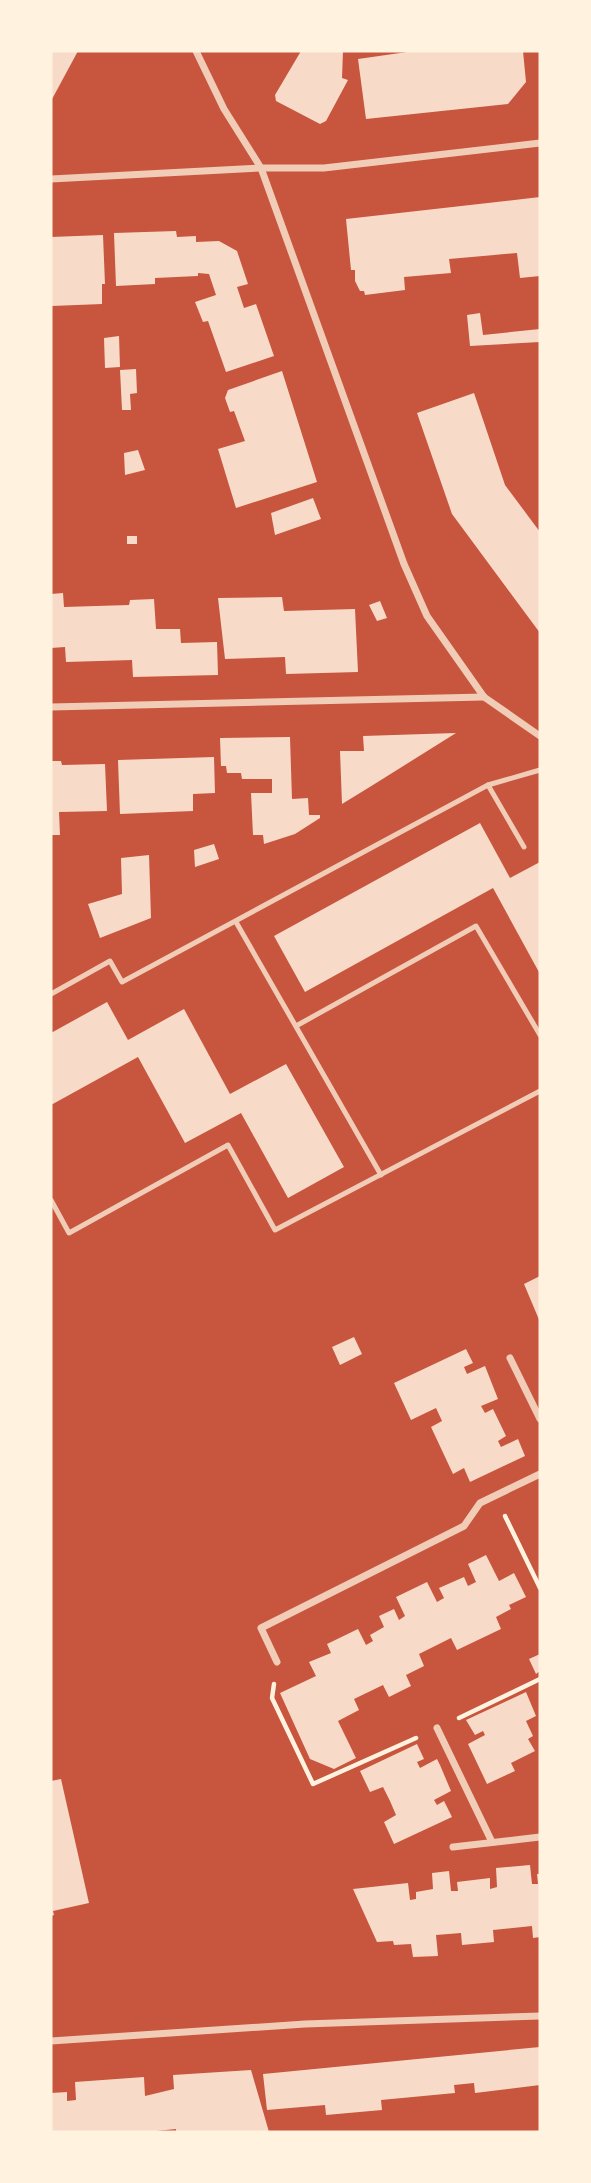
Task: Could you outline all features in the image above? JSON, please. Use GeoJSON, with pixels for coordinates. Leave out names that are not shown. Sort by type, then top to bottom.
{"type":"FeatureCollection","features":[{"type":"Feature","properties":{"kind":"street"},"geometry":{"type":"LineString","coordinates":[[197,51],[224,109],[261,168],[404,564],[427,616],[484,697],[540,736]]}},
{"type":"Feature","properties":{"kind":"street"},"geometry":{"type":"LineString","coordinates":[[51,179],[261,168],[324,168],[540,143]]}},
{"type":"Feature","properties":{"kind":"street"},"geometry":{"type":"LineString","coordinates":[[51,707],[484,697]]}},
{"type":"Feature","properties":{"kind":"street"},"geometry":{"type":"LineString","coordinates":[[510,1358],[540,1419]]}},
{"type":"Feature","properties":{"kind":"street"},"geometry":{"type":"LineString","coordinates":[[277,1662],[261,1628],[464,1526],[480,1503],[540,1474]]}},
{"type":"Feature","properties":{"kind":"street"},"geometry":{"type":"LineString","coordinates":[[437,1728],[492,1842]]}},
{"type":"Feature","properties":{"kind":"street"},"geometry":{"type":"LineString","coordinates":[[453,1847],[540,1837]]}},
{"type":"Feature","properties":{"kind":"street"},"geometry":{"type":"LineString","coordinates":[[51,2041],[305,2024],[540,2016]]}},
{"type":"Feature","properties":{"kind":"lane"},"geometry":{"type":"LineString","coordinates":[[51,994],[110,961],[122,982],[488,785],[540,770]]}},
{"type":"Feature","properties":{"kind":"lane"},"geometry":{"type":"LineString","coordinates":[[488,785],[524,847]]}},
{"type":"Feature","properties":{"kind":"lane"},"geometry":{"type":"LineString","coordinates":[[236,922],[381,1175]]}},
{"type":"Feature","properties":{"kind":"lane"},"geometry":{"type":"LineString","coordinates":[[296,1026],[476,926],[540,1035]]}},
{"type":"Feature","properties":{"kind":"lane"},"geometry":{"type":"LineString","coordinates":[[51,1200],[69,1233],[228,1145],[275,1230],[540,1091]]}},
{"type":"Feature","properties":{"kind":"path"},"geometry":{"type":"LineString","coordinates":[[495,1496],[540,1588]]}},
{"type":"Feature","properties":{"kind":"path"},"geometry":{"type":"LineString","coordinates":[[277,1662],[272,1698],[313,1784],[540,1679]]}},
{"type":"Feature","properties":{"kind":"building"},"geometry":{"type":"Polygon","coordinates":[[[51,51],[78,51],[51,101],[51,51]]]}},
{"type":"Feature","properties":{"kind":"building"},"geometry":{"type":"Polygon","coordinates":[[[301,51],[343,51],[342,78],[348,80],[326,121],[320,124],[276,101],[275,95],[301,51]]]}},
{"type":"Feature","properties":{"kind":"building"},"geometry":{"type":"Polygon","coordinates":[[[414,51],[523,51],[526,82],[508,104],[366,119],[358,59],[414,51]]]}},
{"type":"Feature","properties":{"kind":"building"},"geometry":{"type":"Polygon","coordinates":[[[540,197],[540,276],[520,278],[517,253],[449,259],[451,273],[404,277],[405,290],[365,295],[355,281],[355,270],[351,270],[346,219],[540,197]]]}},
{"type":"Feature","properties":{"kind":"building"},"geometry":{"type":"Polygon","coordinates":[[[176,231],[177,237],[196,236],[196,242],[219,241],[237,251],[248,284],[237,287],[244,308],[256,304],[274,356],[226,372],[208,321],[203,322],[195,302],[216,295],[209,274],[155,278],[155,284],[116,286],[114,233],[176,231]]]}},
{"type":"Feature","properties":{"kind":"building"},"geometry":{"type":"Polygon","coordinates":[[[103,235],[105,284],[102,284],[102,304],[52,306],[51,237],[103,235]]]}},
{"type":"Feature","properties":{"kind":"building"},"geometry":{"type":"Polygon","coordinates":[[[480,313],[483,335],[540,329],[540,342],[470,346],[467,315],[480,313]]]}},
{"type":"Feature","properties":{"kind":"building"},"geometry":{"type":"Polygon","coordinates":[[[119,336],[120,367],[105,368],[104,338],[119,336]]]}},
{"type":"Feature","properties":{"kind":"building"},"geometry":{"type":"Polygon","coordinates":[[[136,369],[137,393],[130,394],[131,410],[122,410],[120,370],[136,369]]]}},
{"type":"Feature","properties":{"kind":"building"},"geometry":{"type":"Polygon","coordinates":[[[282,371],[317,482],[236,508],[218,449],[245,441],[234,411],[230,412],[225,398],[228,390],[282,371]]]}},
{"type":"Feature","properties":{"kind":"building"},"geometry":{"type":"Polygon","coordinates":[[[474,393],[505,485],[540,532],[540,633],[452,514],[417,413],[474,393]]]}},
{"type":"Feature","properties":{"kind":"building"},"geometry":{"type":"Polygon","coordinates":[[[138,450],[145,470],[125,475],[124,453],[138,450]]]}},
{"type":"Feature","properties":{"kind":"building"},"geometry":{"type":"Polygon","coordinates":[[[313,498],[321,519],[275,535],[271,513],[313,498]]]}},
{"type":"Feature","properties":{"kind":"building"},"geometry":{"type":"Polygon","coordinates":[[[127,536],[137,536],[137,544],[127,544],[127,536]]]}},
{"type":"Feature","properties":{"kind":"building"},"geometry":{"type":"Polygon","coordinates":[[[63,593],[64,607],[129,605],[130,600],[154,599],[156,629],[180,629],[181,643],[217,642],[218,675],[133,677],[132,660],[66,662],[65,647],[51,648],[51,594],[63,593]]]}},
{"type":"Feature","properties":{"kind":"building"},"geometry":{"type":"Polygon","coordinates":[[[282,597],[284,611],[355,609],[358,672],[286,674],[285,657],[225,659],[218,598],[282,597]]]}},
{"type":"Feature","properties":{"kind":"building"},"geometry":{"type":"Polygon","coordinates":[[[380,601],[387,618],[377,621],[369,605],[380,601]]]}},
{"type":"Feature","properties":{"kind":"building"},"geometry":{"type":"Polygon","coordinates":[[[456,733],[342,804],[340,751],[364,751],[363,736],[456,733]]]}},
{"type":"Feature","properties":{"kind":"building"},"geometry":{"type":"Polygon","coordinates":[[[290,737],[292,799],[308,798],[309,815],[320,815],[320,818],[295,834],[264,844],[263,835],[253,835],[251,793],[272,793],[272,779],[242,779],[241,773],[227,773],[226,766],[221,766],[220,738],[290,737]]]}},
{"type":"Feature","properties":{"kind":"building"},"geometry":{"type":"Polygon","coordinates":[[[214,757],[215,793],[193,794],[193,811],[120,814],[118,760],[214,757]]]}},
{"type":"Feature","properties":{"kind":"building"},"geometry":{"type":"Polygon","coordinates":[[[51,761],[61,761],[62,765],[105,764],[107,811],[59,812],[60,835],[51,835],[51,761]]]}},
{"type":"Feature","properties":{"kind":"building"},"geometry":{"type":"Polygon","coordinates":[[[480,823],[510,878],[540,862],[540,974],[493,888],[305,992],[274,936],[480,823]]]}},
{"type":"Feature","properties":{"kind":"building"},"geometry":{"type":"Polygon","coordinates":[[[214,844],[219,859],[195,867],[194,850],[214,844]]]}},
{"type":"Feature","properties":{"kind":"building"},"geometry":{"type":"Polygon","coordinates":[[[149,855],[151,918],[100,938],[88,904],[122,894],[121,858],[149,855]]]}},
{"type":"Feature","properties":{"kind":"building"},"geometry":{"type":"Polygon","coordinates":[[[107,1002],[128,1040],[184,1009],[230,1094],[286,1064],[344,1167],[288,1198],[241,1113],[185,1143],[138,1057],[51,1105],[51,1033],[107,1002]]]}},
{"type":"Feature","properties":{"kind":"building"},"geometry":{"type":"Polygon","coordinates":[[[540,1276],[540,1322],[524,1284],[540,1276]]]}},
{"type":"Feature","properties":{"kind":"building"},"geometry":{"type":"Polygon","coordinates":[[[354,1337],[362,1354],[340,1365],[332,1347],[354,1337]]]}},
{"type":"Feature","properties":{"kind":"building"},"geometry":{"type":"Polygon","coordinates":[[[466,1349],[473,1363],[464,1367],[467,1374],[485,1366],[498,1399],[481,1406],[485,1413],[493,1409],[506,1436],[498,1441],[501,1447],[518,1439],[525,1456],[470,1482],[464,1468],[453,1474],[431,1427],[442,1421],[436,1408],[411,1420],[394,1383],[466,1349]]]}},
{"type":"Feature","properties":{"kind":"building"},"geometry":{"type":"Polygon","coordinates":[[[486,1555],[499,1581],[514,1573],[526,1597],[509,1605],[511,1609],[496,1617],[501,1629],[457,1650],[451,1638],[419,1654],[424,1666],[406,1675],[411,1686],[389,1697],[383,1685],[354,1699],[359,1710],[338,1721],[356,1758],[334,1769],[310,1759],[280,1693],[316,1676],[309,1662],[331,1653],[327,1644],[358,1629],[366,1645],[373,1641],[370,1635],[384,1627],[379,1616],[394,1609],[399,1620],[405,1616],[396,1597],[427,1582],[437,1602],[444,1598],[439,1588],[464,1577],[468,1586],[476,1582],[468,1564],[486,1555]]]}},
{"type":"Feature","properties":{"kind":"building"},"geometry":{"type":"Polygon","coordinates":[[[540,1654],[540,1671],[536,1674],[529,1659],[540,1654]]]}},
{"type":"Feature","properties":{"kind":"building"},"geometry":{"type":"Polygon","coordinates":[[[526,1692],[536,1716],[526,1721],[533,1736],[528,1739],[535,1751],[511,1763],[515,1771],[487,1784],[468,1744],[485,1735],[483,1731],[475,1735],[466,1720],[526,1692]]]}},
{"type":"Feature","properties":{"kind":"building"},"geometry":{"type":"Polygon","coordinates":[[[417,1744],[424,1759],[417,1762],[420,1768],[437,1759],[440,1765],[451,1791],[434,1800],[437,1805],[444,1801],[452,1817],[394,1844],[384,1822],[396,1815],[390,1801],[383,1787],[370,1792],[360,1771],[417,1744]]]}},
{"type":"Feature","properties":{"kind":"building"},"geometry":{"type":"Polygon","coordinates":[[[61,1779],[89,1903],[53,1911],[54,1915],[51,1916],[51,1781],[61,1779]]]}},
{"type":"Feature","properties":{"kind":"building"},"geometry":{"type":"Polygon","coordinates":[[[530,1865],[532,1884],[538,1884],[537,1874],[540,1874],[540,1937],[533,1938],[532,1926],[493,1930],[494,1942],[462,1945],[461,1933],[436,1935],[438,1956],[413,1957],[411,1944],[377,1942],[353,1889],[408,1883],[410,1900],[416,1899],[416,1892],[433,1889],[432,1873],[449,1871],[451,1891],[458,1891],[457,1882],[490,1878],[490,1889],[497,1887],[496,1868],[530,1865]]]}},
{"type":"Feature","properties":{"kind":"building"},"geometry":{"type":"Polygon","coordinates":[[[540,2047],[540,2085],[475,2093],[474,2083],[454,2085],[455,2093],[381,2100],[382,2110],[326,2115],[325,2105],[267,2110],[263,2074],[540,2047]]]}},
{"type":"Feature","properties":{"kind":"building"},"geometry":{"type":"Polygon","coordinates":[[[251,2070],[269,2132],[176,2132],[176,2129],[146,2132],[51,2132],[51,2093],[67,2092],[67,2101],[76,2100],[75,2082],[144,2077],[145,2096],[174,2089],[173,2075],[251,2070]]]}}]}
